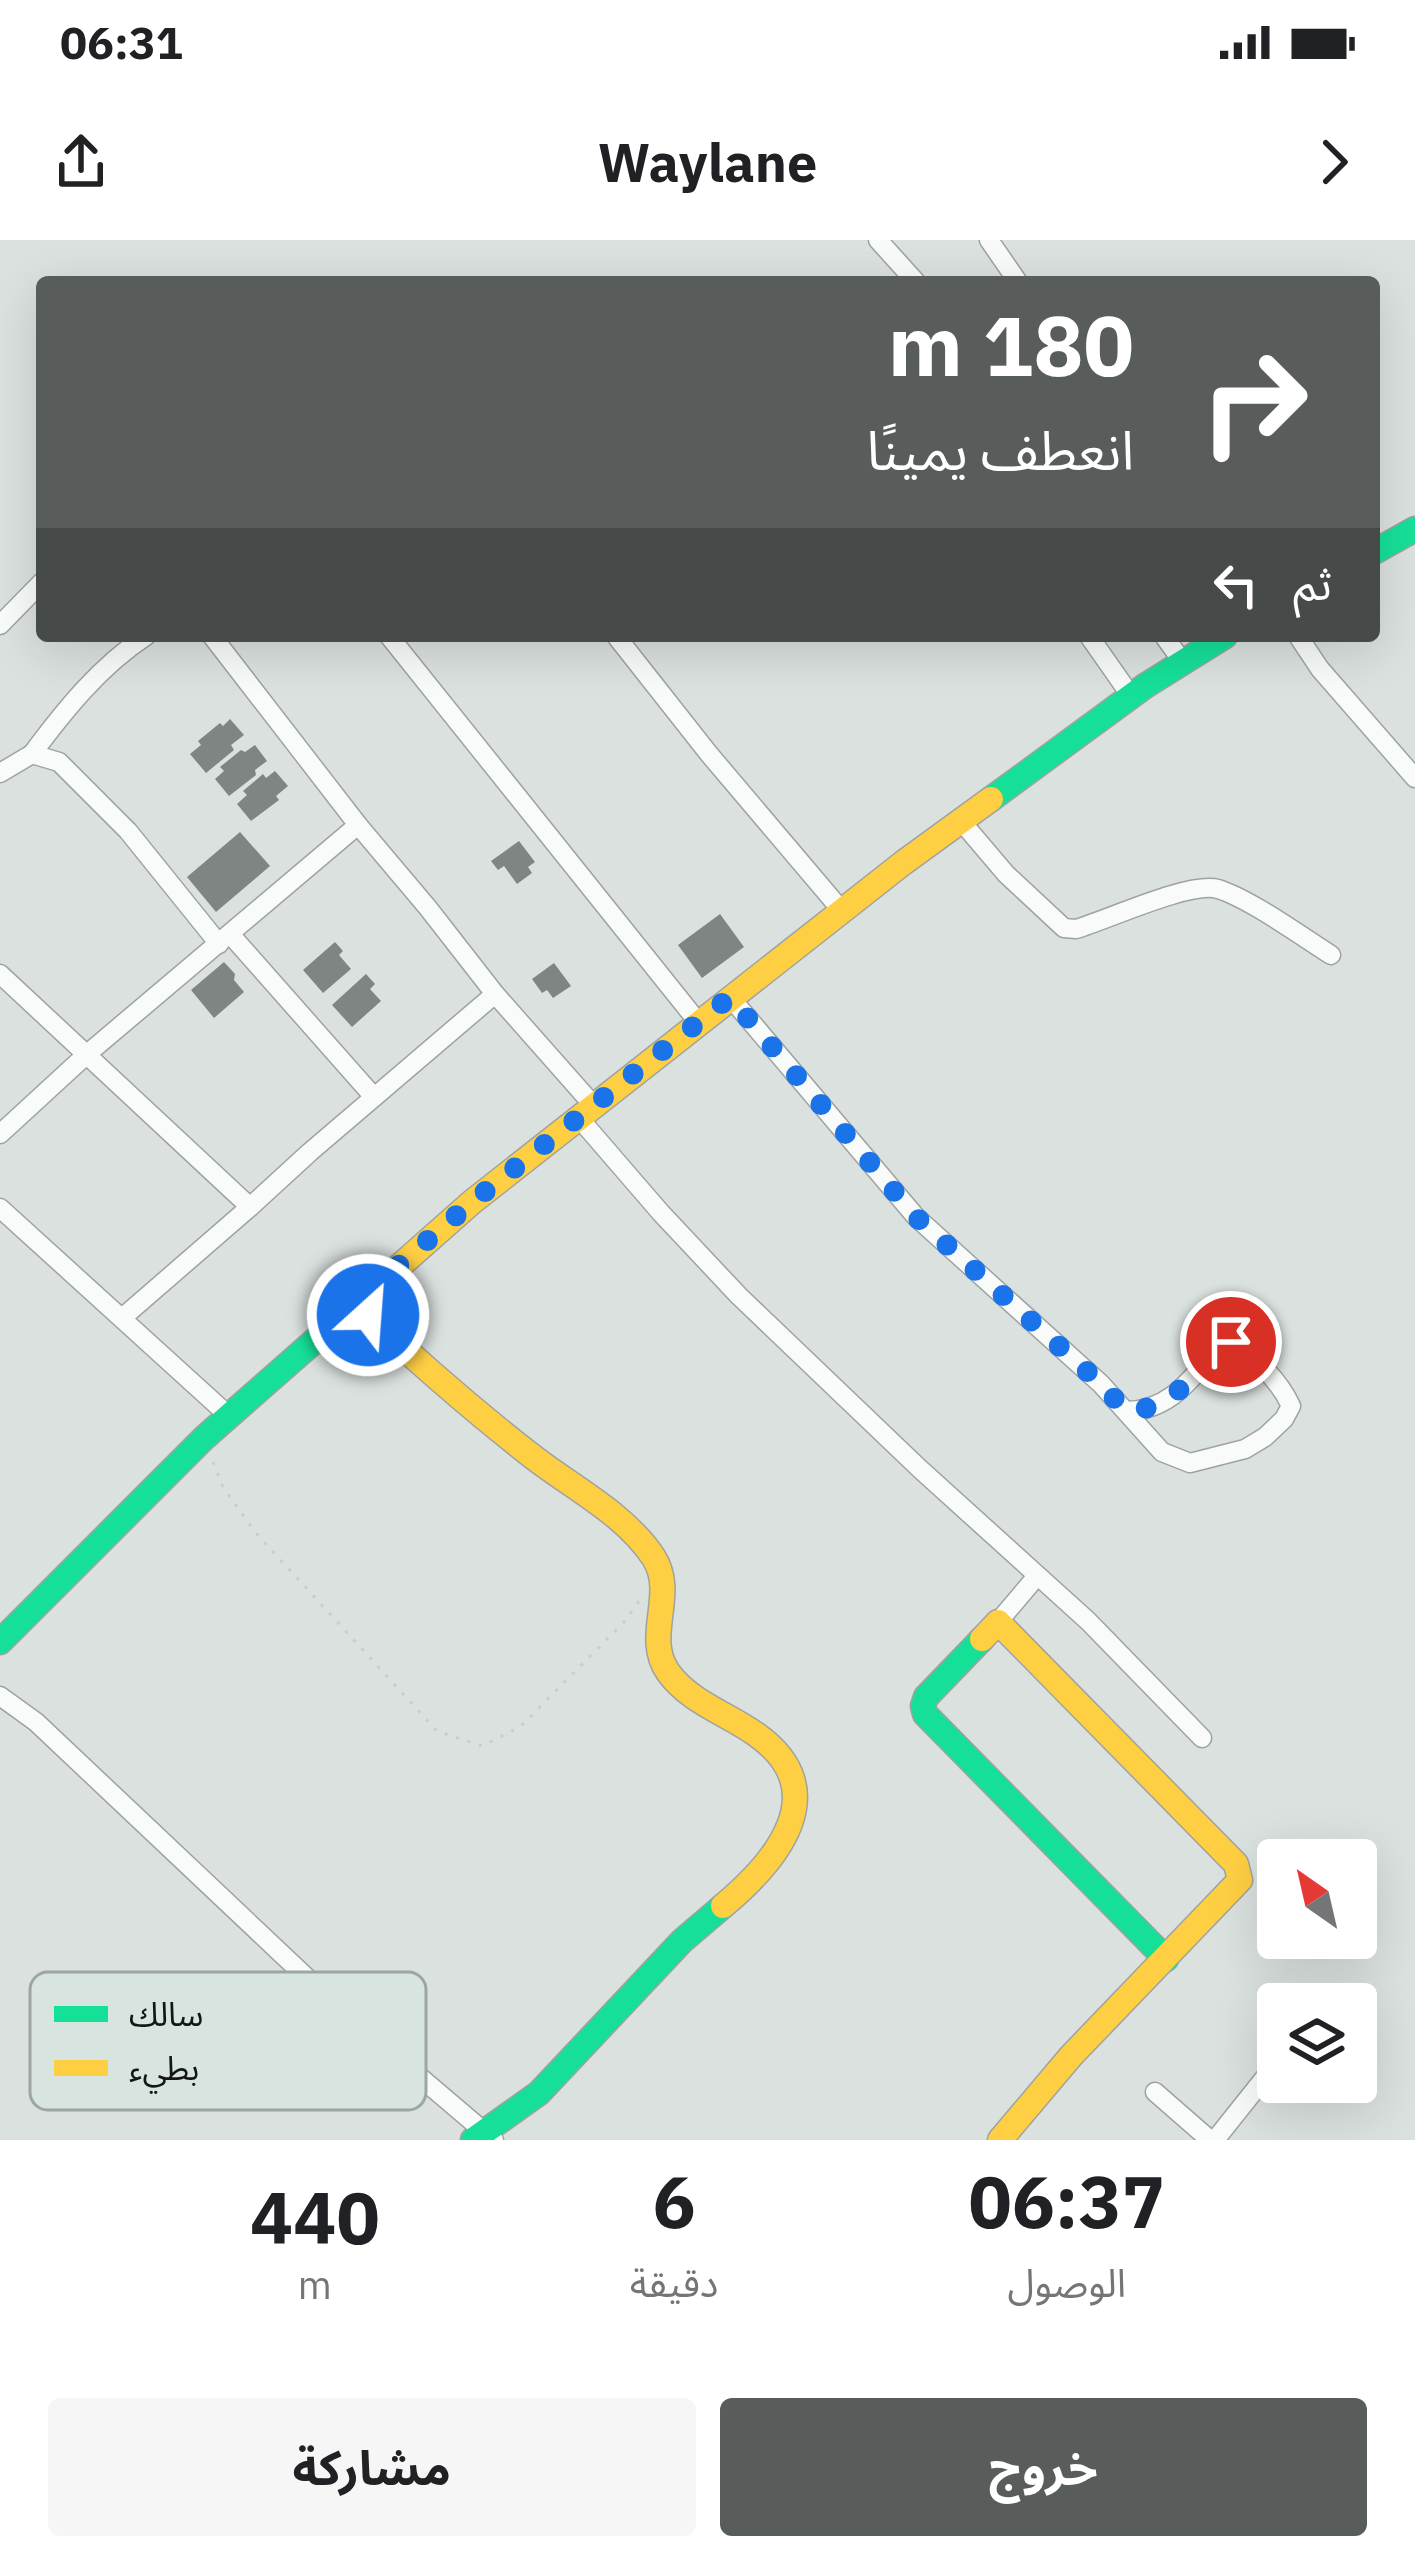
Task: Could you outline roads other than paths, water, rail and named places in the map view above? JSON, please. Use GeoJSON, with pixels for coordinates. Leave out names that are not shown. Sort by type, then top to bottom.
{"type":"FeatureCollection","features":[{"type":"Feature","properties":{"kind":"street"},"geometry":{"type":"LineString","coordinates":[[878,240],[911,276]]}},
{"type":"Feature","properties":{"kind":"street"},"geometry":{"type":"LineString","coordinates":[[989,240],[1014,276]]}},
{"type":"Feature","properties":{"kind":"street"},"geometry":{"type":"LineString","coordinates":[[1380,549],[1415,529]]}},
{"type":"Feature","properties":{"kind":"street"},"geometry":{"type":"LineString","coordinates":[[0,625],[36,588]]}},
{"type":"Feature","properties":{"kind":"street"},"geometry":{"type":"LineString","coordinates":[[0,773],[32,754],[64,710],[137,642]]}},
{"type":"Feature","properties":{"kind":"street"},"geometry":{"type":"LineString","coordinates":[[217,642],[661,1213],[739,1296],[1088,1621],[1202,1738]]}},
{"type":"Feature","properties":{"kind":"street"},"geometry":{"type":"LineString","coordinates":[[394,642],[698,1022]]}},
{"type":"Feature","properties":{"kind":"street"},"geometry":{"type":"LineString","coordinates":[[621,642],[842,911]]}},
{"type":"Feature","properties":{"kind":"street"},"geometry":{"type":"LineString","coordinates":[[1093,642],[1131,696]]}},
{"type":"Feature","properties":{"kind":"street"},"geometry":{"type":"LineString","coordinates":[[1168,642],[1182,661]]}},
{"type":"Feature","properties":{"kind":"street"},"geometry":{"type":"LineString","coordinates":[[0,1642],[205,1438],[472,1202],[961,821],[1131,696],[1215,642]]}},
{"type":"Feature","properties":{"kind":"street"},"geometry":{"type":"LineString","coordinates":[[1302,642],[1415,778]]}},
{"type":"Feature","properties":{"kind":"street"},"geometry":{"type":"LineString","coordinates":[[32,754],[59,762],[128,831],[374,1097]]}},
{"type":"Feature","properties":{"kind":"street"},"geometry":{"type":"LineString","coordinates":[[961,821],[1006,874],[1064,928],[1090,925],[1187,890],[1217,889],[1331,955]]}},
{"type":"Feature","properties":{"kind":"street"},"geometry":{"type":"LineString","coordinates":[[0,1134],[86,1055],[358,825]]}},
{"type":"Feature","properties":{"kind":"street"},"geometry":{"type":"LineString","coordinates":[[0,974],[250,1207]]}},
{"type":"Feature","properties":{"kind":"street"},"geometry":{"type":"LineString","coordinates":[[122,1318],[495,994]]}},
{"type":"Feature","properties":{"kind":"street"},"geometry":{"type":"LineString","coordinates":[[730,997],[916,1217],[1101,1384],[1162,1452],[1190,1462],[1244,1449],[1284,1419],[1291,1406],[1248,1353],[1231,1342],[1220,1346],[1159,1406],[1126,1411]]}},
{"type":"Feature","properties":{"kind":"street"},"geometry":{"type":"LineString","coordinates":[[0,1208],[230,1416]]}},
{"type":"Feature","properties":{"kind":"street"},"geometry":{"type":"LineString","coordinates":[[355,1303],[472,1408],[650,1553],[666,1583],[666,1601],[656,1628],[657,1650],[665,1670],[681,1688],[769,1744],[783,1760],[794,1788],[793,1814],[784,1841],[768,1864],[687,1936],[537,2095],[483,2137],[426,2086]]}},
{"type":"Feature","properties":{"kind":"street"},"geometry":{"type":"LineString","coordinates":[[1037,1576],[926,1697],[925,1714],[1166,1959]]}},
{"type":"Feature","properties":{"kind":"street"},"geometry":{"type":"LineString","coordinates":[[998,1622],[1240,1873],[1237,1886],[1071,2056],[1000,2140]]}},
{"type":"Feature","properties":{"kind":"street"},"geometry":{"type":"LineString","coordinates":[[0,1696],[36,1722],[301,1972]]}},
{"type":"Feature","properties":{"kind":"street"},"geometry":{"type":"LineString","coordinates":[[1155,2092],[1213,2140],[1257,2087]]}}]}
